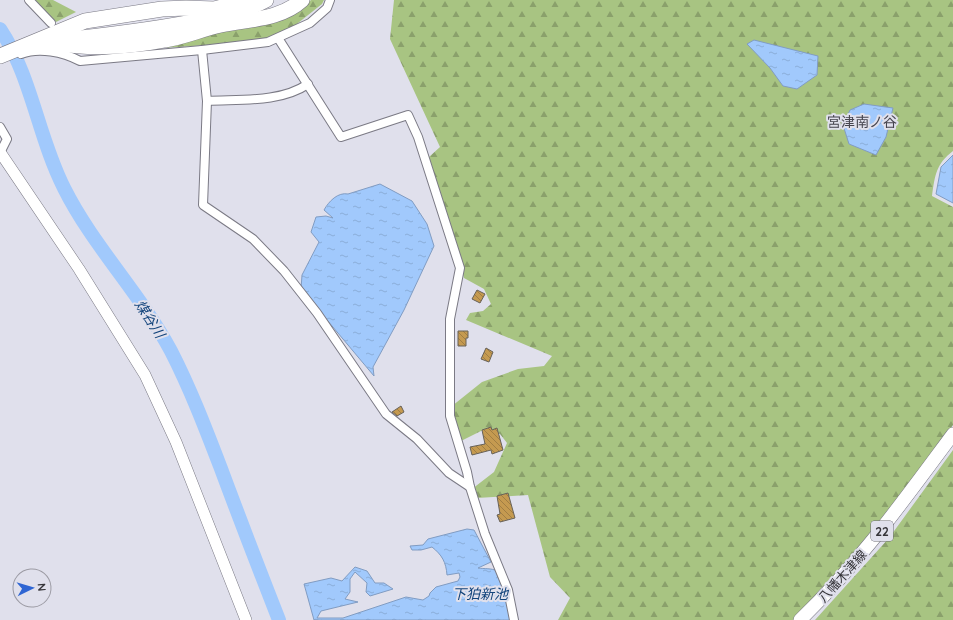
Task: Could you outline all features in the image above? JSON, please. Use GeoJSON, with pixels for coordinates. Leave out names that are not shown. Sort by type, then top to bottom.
{"type":"FeatureCollection","features":[{"type":"Feature","properties":{"kind":"highway"},"geometry":{"type":"LineString","coordinates":[[0,56],[37,42],[83,15],[97,10],[174,0]]}},
{"type":"Feature","properties":{"kind":"highway"},"geometry":{"type":"LineString","coordinates":[[37,42],[69,50],[103,48],[166,40],[250,0]]}},
{"type":"Feature","properties":{"kind":"highway"},"geometry":{"type":"LineString","coordinates":[[37,42],[177,25],[216,17],[254,6],[266,0]]}},
{"type":"Feature","properties":{"kind":"highway"},"geometry":{"type":"LineString","coordinates":[[37,42],[55,28],[100,18],[162,9],[216,17],[277,14],[302,0]]}},
{"type":"Feature","properties":{"kind":"main road","name":"八幡木津線"},"geometry":{"type":"LineString","coordinates":[[800,620],[845,574],[881,532],[953,434]]}},
{"type":"Feature","properties":{"kind":"street"},"geometry":{"type":"LineString","coordinates":[[29,0],[55,28]]}},
{"type":"Feature","properties":{"kind":"street"},"geometry":{"type":"LineString","coordinates":[[0,62],[28,52],[69,50],[80,60],[202,50],[268,42],[310,23],[327,8],[330,0]]}},
{"type":"Feature","properties":{"kind":"street"},"geometry":{"type":"LineString","coordinates":[[278,38],[340,137],[408,115],[418,137],[460,268],[450,319],[450,416],[485,534],[508,590],[514,620]]}},
{"type":"Feature","properties":{"kind":"street"},"geometry":{"type":"LineString","coordinates":[[202,50],[207,101],[203,205],[253,239],[284,271],[317,313],[386,414],[416,438],[449,473],[470,487]]}},
{"type":"Feature","properties":{"kind":"street"},"geometry":{"type":"LineString","coordinates":[[207,101],[274,98],[300,90],[308,84]]}},
{"type":"Feature","properties":{"kind":"street"},"geometry":{"type":"LineString","coordinates":[[0,127],[7,139],[0,152],[87,282],[145,375],[176,442],[246,620]]}},
{"type":"Feature","properties":{"kind":"green space"},"geometry":{"type":"Polygon","coordinates":[[[33,0],[53,0],[76,12],[56,22],[33,0]]]}},
{"type":"Feature","properties":{"kind":"green space"},"geometry":{"type":"Polygon","coordinates":[[[311,0],[324,0],[322,4],[293,27],[270,38],[250,42],[149,49],[221,31],[279,20],[289,16],[311,0]]]}},
{"type":"Feature","properties":{"kind":"green space"},"geometry":{"type":"Polygon","coordinates":[[[394,0],[953,0],[953,151],[947,156],[937,170],[932,196],[953,207],[953,425],[878,529],[794,620],[558,620],[570,598],[550,577],[528,495],[477,498],[472,489],[494,472],[507,443],[500,434],[485,429],[459,442],[452,406],[482,382],[518,369],[544,366],[552,356],[466,320],[470,313],[483,311],[491,304],[484,289],[464,278],[429,157],[440,147],[390,39],[394,0]]]}},
{"type":"Feature","properties":{"kind":"green space"},"geometry":{"type":"Polygon","coordinates":[[[953,450],[953,620],[815,620],[889,538],[953,450]]]}},
{"type":"Feature","properties":{"kind":"water"},"geometry":{"type":"Polygon","coordinates":[[[754,40],[818,56],[817,75],[797,89],[783,86],[770,68],[747,44],[754,40]]]}},
{"type":"Feature","properties":{"kind":"water"},"geometry":{"type":"Polygon","coordinates":[[[864,104],[893,108],[886,137],[876,155],[849,144],[843,125],[850,110],[864,104]]]}},
{"type":"Feature","properties":{"kind":"water"},"geometry":{"type":"Polygon","coordinates":[[[953,155],[953,203],[936,194],[941,167],[953,155]]]}},
{"type":"Feature","properties":{"kind":"water"},"geometry":{"type":"Polygon","coordinates":[[[380,184],[412,201],[427,224],[434,246],[404,310],[373,367],[374,376],[301,289],[302,275],[319,242],[311,232],[316,217],[326,216],[333,218],[324,210],[328,203],[337,196],[380,184]]]}},
{"type":"Feature","properties":{"kind":"water","name":"下狛新池"},"geometry":{"type":"Polygon","coordinates":[[[467,529],[474,530],[491,562],[478,568],[495,570],[503,580],[511,620],[314,620],[304,584],[331,578],[342,581],[355,567],[367,571],[375,583],[384,583],[393,589],[370,596],[366,592],[367,583],[355,572],[350,579],[350,592],[345,599],[358,602],[321,611],[317,618],[343,618],[406,597],[423,600],[429,596],[436,587],[458,581],[460,577],[459,573],[447,575],[446,566],[443,559],[432,547],[421,550],[412,550],[410,546],[423,545],[428,539],[467,529]]]}},
{"type":"Feature","properties":{"kind":"building"},"geometry":{"type":"Polygon","coordinates":[[[477,290],[485,294],[480,303],[472,299],[477,290]]]}},
{"type":"Feature","properties":{"kind":"building"},"geometry":{"type":"Polygon","coordinates":[[[458,331],[468,331],[466,346],[458,346],[458,331]]]}},
{"type":"Feature","properties":{"kind":"building"},"geometry":{"type":"Polygon","coordinates":[[[486,348],[493,352],[489,362],[481,359],[486,348]]]}},
{"type":"Feature","properties":{"kind":"building"},"geometry":{"type":"Polygon","coordinates":[[[401,406],[404,412],[397,416],[392,412],[401,406]]]}},
{"type":"Feature","properties":{"kind":"building"},"geometry":{"type":"Polygon","coordinates":[[[491,427],[492,430],[497,428],[503,450],[492,454],[491,450],[472,455],[470,447],[485,444],[482,430],[491,427]]]}},
{"type":"Feature","properties":{"kind":"building"},"geometry":{"type":"Polygon","coordinates":[[[508,493],[515,518],[500,522],[497,515],[500,514],[497,496],[508,493]]]}},
{"type":"Feature","properties":{"kind":"waterway","name":"煤谷川"},"geometry":{"type":"LineString","coordinates":[[0,29],[20,67],[55,168],[64,188],[102,250],[159,330],[178,365],[209,437],[279,620]]}},
{"type":"Feature","properties":{"kind":"district","name":"宮津南ノ谷"},"geometry":{"type":"Point","coordinates":[862,122]}}]}
